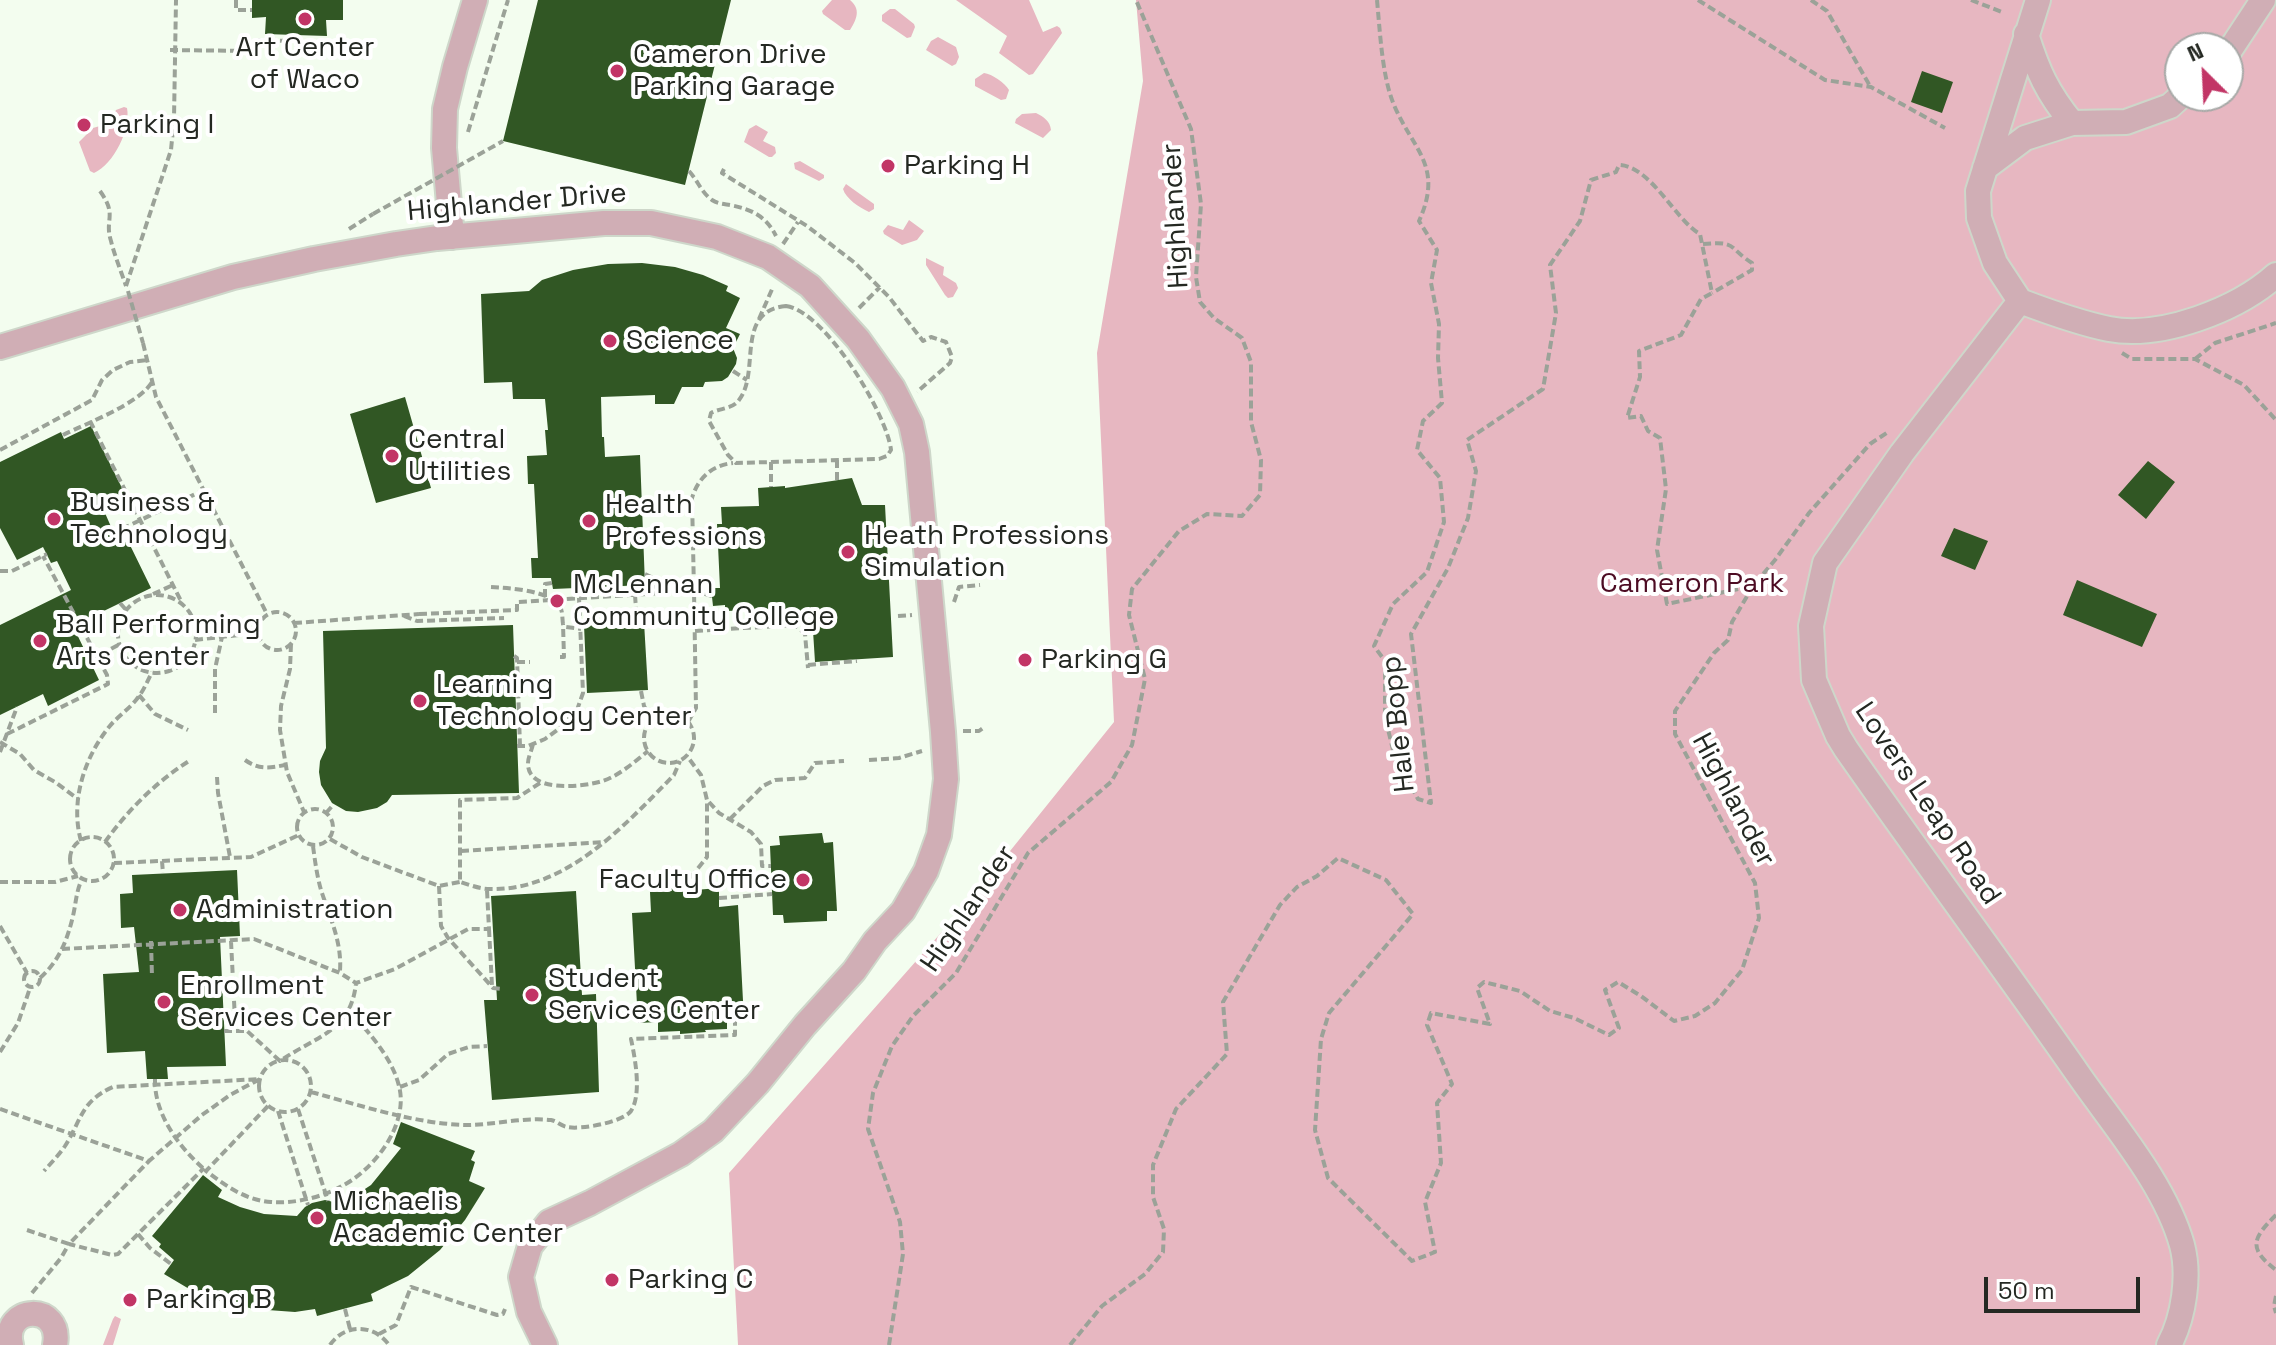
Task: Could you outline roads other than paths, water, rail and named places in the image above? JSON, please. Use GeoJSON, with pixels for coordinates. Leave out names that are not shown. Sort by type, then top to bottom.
{"type":"FeatureCollection","features":[{"type":"Feature","properties":{"kind":"street"},"geometry":{"type":"LineString","coordinates":[[452,237],[444,148],[445,109],[475,0]]}},
{"type":"Feature","properties":{"kind":"street"},"geometry":{"type":"LineString","coordinates":[[2038,0],[1978,191],[1979,218],[1995,263],[2020,301],[2062,317],[2112,330],[2165,329],[2224,308],[2276,275]]}},
{"type":"Feature","properties":{"kind":"street"},"geometry":{"type":"LineString","coordinates":[[2242,32],[2263,0]]}},
{"type":"Feature","properties":{"kind":"street"},"geometry":{"type":"LineString","coordinates":[[2026,34],[2037,71],[2053,100],[2072,123]]}},
{"type":"Feature","properties":{"kind":"street"},"geometry":{"type":"LineString","coordinates":[[1985,168],[2025,138],[2072,123],[2126,122],[2164,108]]}},
{"type":"Feature","properties":{"kind":"street","name":"Highlander Drive"},"geometry":{"type":"LineString","coordinates":[[0,347],[233,277],[383,246],[604,223],[651,223],[717,237],[768,257],[810,286],[858,339],[893,388],[911,424],[917,452],[943,732],[946,779],[939,835],[926,871],[903,911],[875,941],[854,971],[713,1131],[681,1154],[549,1222],[530,1246],[521,1277],[529,1312],[545,1345]]}},
{"type":"Feature","properties":{"kind":"street","name":"Lovers Leap Road"},"geometry":{"type":"LineString","coordinates":[[2020,301],[1902,453],[1825,563],[1811,626],[1814,680],[1846,749],[1990,947],[2161,1192],[2182,1246],[2186,1284],[2174,1336],[2169,1345]]}},
{"type":"Feature","properties":{"kind":"street"},"geometry":{"type":"LineString","coordinates":[[11,1345],[9,1337],[15,1321],[32,1313],[49,1319],[54,1326],[55,1345]]}},
{"type":"Feature","properties":{"kind":"place","name":"Art Center of Waco"},"geometry":{"type":"Point","coordinates":[305,19]}},
{"type":"Feature","properties":{"kind":"place","name":"Cameron Drive Parking Garage"},"geometry":{"type":"Point","coordinates":[617,71]}},
{"type":"Feature","properties":{"kind":"place","name":"Parking I"},"geometry":{"type":"Point","coordinates":[84,125]}},
{"type":"Feature","properties":{"kind":"place","name":"Parking H"},"geometry":{"type":"Point","coordinates":[888,166]}},
{"type":"Feature","properties":{"kind":"place","name":"Science"},"geometry":{"type":"Point","coordinates":[610,341]}},
{"type":"Feature","properties":{"kind":"place","name":"Central Utilities"},"geometry":{"type":"Point","coordinates":[392,456]}},
{"type":"Feature","properties":{"kind":"place","name":"Business & Technology"},"geometry":{"type":"Point","coordinates":[54,519]}},
{"type":"Feature","properties":{"kind":"place","name":"Health Professions"},"geometry":{"type":"Point","coordinates":[589,521]}},
{"type":"Feature","properties":{"kind":"place","name":"Heath Professions Simulation"},"geometry":{"type":"Point","coordinates":[848,552]}},
{"type":"Feature","properties":{"kind":"place","name":"McLennan Community College"},"geometry":{"type":"Point","coordinates":[557,601]}},
{"type":"Feature","properties":{"kind":"place","name":"Ball Performing Arts Center"},"geometry":{"type":"Point","coordinates":[40,641]}},
{"type":"Feature","properties":{"kind":"place","name":"Parking G"},"geometry":{"type":"Point","coordinates":[1025,660]}},
{"type":"Feature","properties":{"kind":"place","name":"Learning Technology Center"},"geometry":{"type":"Point","coordinates":[420,701]}},
{"type":"Feature","properties":{"kind":"place","name":"Faculty Office"},"geometry":{"type":"Point","coordinates":[803,880]}},
{"type":"Feature","properties":{"kind":"place","name":"Administration"},"geometry":{"type":"Point","coordinates":[180,910]}},
{"type":"Feature","properties":{"kind":"place","name":"Student Services Center"},"geometry":{"type":"Point","coordinates":[532,995]}},
{"type":"Feature","properties":{"kind":"place","name":"Enrollment Services Center"},"geometry":{"type":"Point","coordinates":[164,1002]}},
{"type":"Feature","properties":{"kind":"place","name":"Michaelis Academic Center"},"geometry":{"type":"Point","coordinates":[317,1218]}},
{"type":"Feature","properties":{"kind":"place","name":"Parking C"},"geometry":{"type":"Point","coordinates":[612,1280]}},
{"type":"Feature","properties":{"kind":"place","name":"Parking B"},"geometry":{"type":"Point","coordinates":[130,1300]}},
{"type":"Feature","properties":{"kind":"park label","name":"Cameron Park"},"geometry":{"type":"Point","coordinates":[1692,584]}}]}
